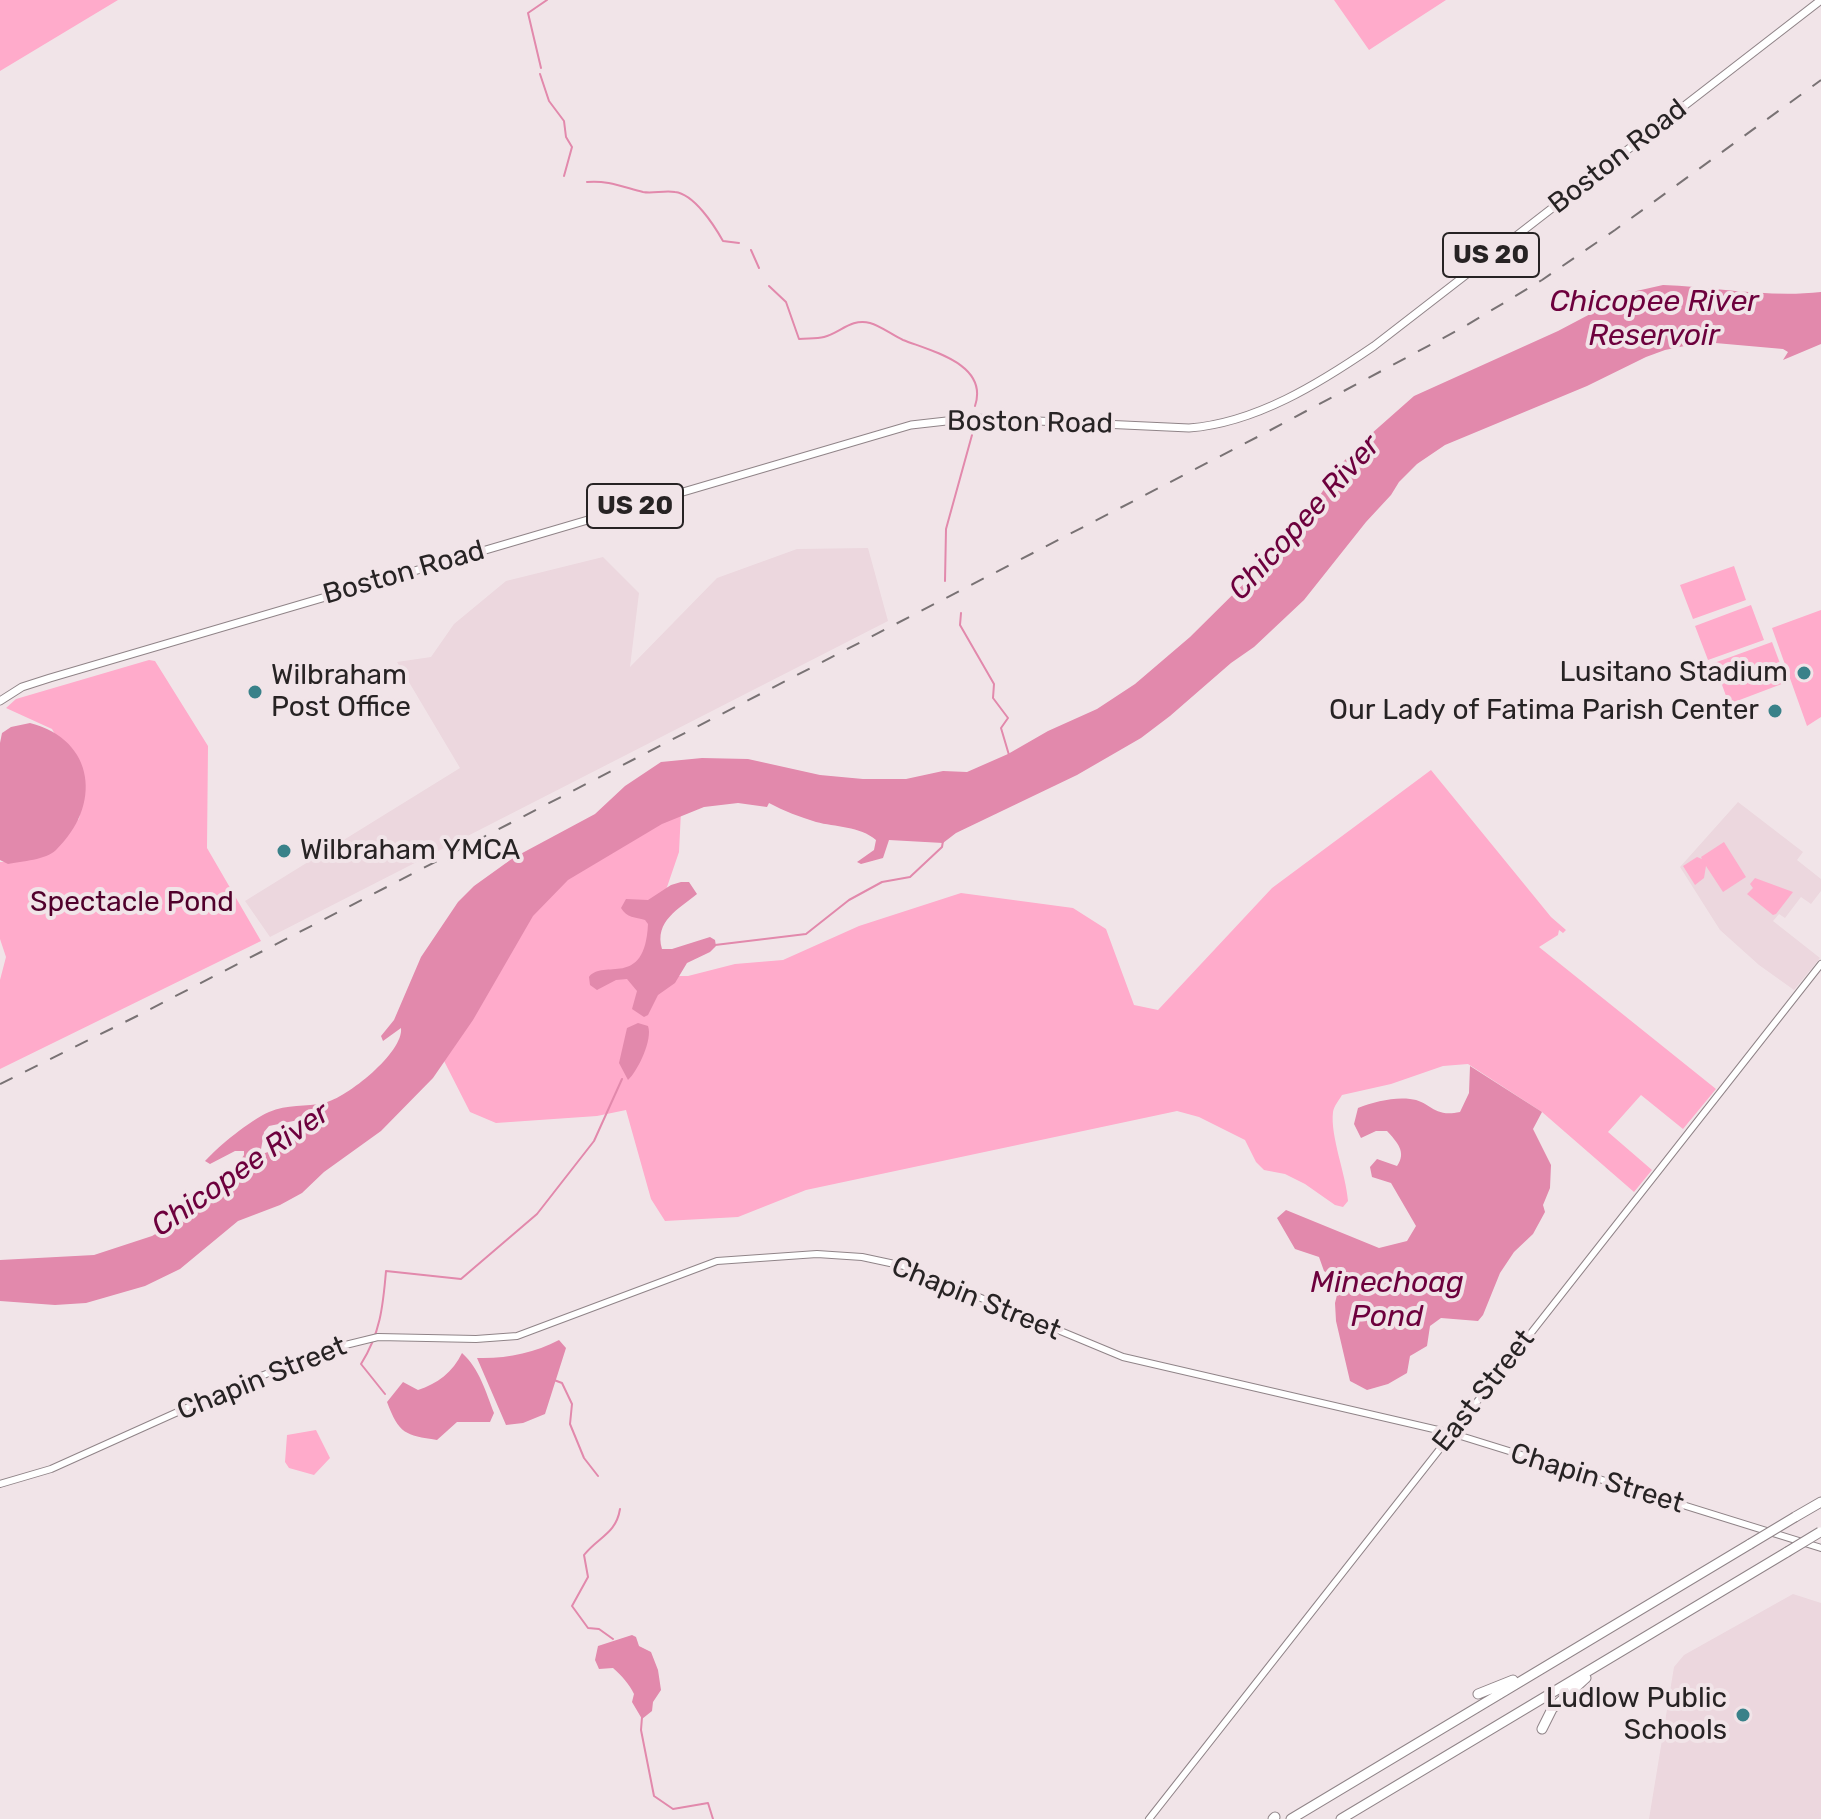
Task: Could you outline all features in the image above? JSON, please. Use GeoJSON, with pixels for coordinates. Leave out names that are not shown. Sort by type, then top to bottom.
{"type":"FeatureCollection","features":[{"type":"Feature","properties":{"kind":"highway"},"geometry":{"type":"LineString","coordinates":[[1291,1819],[1821,1502]]}},
{"type":"Feature","properties":{"kind":"highway"},"geometry":{"type":"LineString","coordinates":[[1341,1819],[1820,1532]]}},
{"type":"Feature","properties":{"kind":"highway"},"geometry":{"type":"LineString","coordinates":[[1542,1729],[1552,1709],[1564,1696],[1648,1636]]}},
{"type":"Feature","properties":{"kind":"highway"},"geometry":{"type":"LineString","coordinates":[[1478,1694],[1563,1656]]}},
{"type":"Feature","properties":{"kind":"main road","name":"Boston Road"},"geometry":{"type":"LineString","coordinates":[[0,701],[22,687],[50,678],[911,425],[973,418],[1189,428],[1246,416],[1306,388],[1374,346],[1821,0]]}},
{"type":"Feature","properties":{"kind":"main road","name":"East Street"},"geometry":{"type":"LineString","coordinates":[[1149,1819],[1821,964]]}},
{"type":"Feature","properties":{"kind":"main road","name":"Chapin Street"},"geometry":{"type":"LineString","coordinates":[[0,1484],[51,1469],[231,1388],[329,1349],[375,1338],[508,1338],[542,1329],[717,1261],[799,1254],[862,1257],[904,1266],[1123,1357],[1451,1433],[1821,1548]]}},
{"type":"Feature","properties":{"kind":"shaded area"},"geometry":{"type":"Polygon","coordinates":[[[868,548],[888,621],[270,937],[245,901],[460,768],[397,662],[431,657],[454,624],[506,581],[603,557],[639,593],[630,667],[717,578],[797,549],[868,548]]]}},
{"type":"Feature","properties":{"kind":"shaded area"},"geometry":{"type":"Polygon","coordinates":[[[1738,802],[1803,852],[1797,860],[1821,879],[1821,891],[1811,904],[1801,897],[1785,918],[1779,914],[1773,921],[1820,958],[1794,990],[1759,965],[1720,930],[1680,867],[1738,802]]]}},
{"type":"Feature","properties":{"kind":"shaded area","name":"Ludlow Public Schools"},"geometry":{"type":"Polygon","coordinates":[[[1793,1594],[1821,1603],[1821,1819],[1649,1819],[1674,1667],[1684,1655],[1793,1594]]]}},
{"type":"Feature","properties":{"kind":"green space"},"geometry":{"type":"Polygon","coordinates":[[[0,0],[118,0],[0,71],[0,0]]]}},
{"type":"Feature","properties":{"kind":"green space"},"geometry":{"type":"Polygon","coordinates":[[[1334,0],[1446,0],[1369,50],[1334,0]]]}},
{"type":"Feature","properties":{"kind":"green space"},"geometry":{"type":"Polygon","coordinates":[[[1734,566],[1746,600],[1693,619],[1680,585],[1734,566]]]}},
{"type":"Feature","properties":{"kind":"green space"},"geometry":{"type":"Polygon","coordinates":[[[1751,605],[1764,640],[1708,660],[1695,626],[1751,605]]]}},
{"type":"Feature","properties":{"kind":"green space","name":"Lusitano Stadium"},"geometry":{"type":"Polygon","coordinates":[[[1821,610],[1821,717],[1807,726],[1772,628],[1821,610]]]}},
{"type":"Feature","properties":{"kind":"green space"},"geometry":{"type":"Polygon","coordinates":[[[1772,642],[1787,682],[1729,704],[1714,663],[1772,642]]]}},
{"type":"Feature","properties":{"kind":"green space","name":"Spectacle Pond"},"geometry":{"type":"Polygon","coordinates":[[[149,660],[155,661],[208,746],[207,848],[261,941],[0,1069],[0,980],[6,957],[0,939],[0,862],[17,862],[79,819],[85,788],[52,729],[6,708],[16,699],[149,660]]]}},
{"type":"Feature","properties":{"kind":"green space"},"geometry":{"type":"Polygon","coordinates":[[[1431,770],[1551,917],[1566,930],[1563,933],[1559,930],[1558,935],[1539,947],[1716,1089],[1683,1129],[1641,1095],[1608,1132],[1652,1170],[1634,1192],[1542,1112],[1468,1064],[1443,1066],[1391,1084],[1342,1095],[1334,1110],[1333,1122],[1348,1201],[1343,1207],[1285,1174],[1264,1170],[1256,1162],[1245,1140],[1199,1117],[1177,1111],[806,1190],[738,1217],[665,1221],[651,1199],[626,1110],[597,1116],[496,1123],[470,1112],[443,1059],[547,890],[681,811],[679,852],[654,925],[659,976],[688,976],[735,964],[783,960],[859,926],[961,893],[1073,908],[1106,929],[1134,1005],[1158,1010],[1272,888],[1431,770]]]}},
{"type":"Feature","properties":{"kind":"green space"},"geometry":{"type":"Polygon","coordinates":[[[1724,842],[1746,877],[1723,892],[1706,866],[1704,878],[1695,885],[1683,866],[1697,857],[1702,859],[1724,842]]]}},
{"type":"Feature","properties":{"kind":"green space"},"geometry":{"type":"Polygon","coordinates":[[[1755,878],[1793,892],[1776,914],[1773,915],[1747,894],[1753,888],[1750,884],[1755,878]]]}},
{"type":"Feature","properties":{"kind":"green space"},"geometry":{"type":"Polygon","coordinates":[[[316,1430],[330,1458],[314,1475],[289,1468],[285,1462],[287,1435],[316,1430]]]}},
{"type":"Feature","properties":{"kind":"water"},"geometry":{"type":"Polygon","coordinates":[[[1663,285],[1762,293],[1821,292],[1821,344],[1783,360],[1788,352],[1783,349],[1704,342],[1665,350],[1445,445],[1417,464],[1399,482],[1304,600],[1254,647],[1170,716],[1141,738],[1077,775],[956,833],[943,843],[889,840],[883,858],[861,864],[857,862],[874,850],[876,840],[870,835],[810,820],[769,803],[767,807],[738,803],[704,807],[662,824],[568,880],[533,916],[473,1020],[433,1078],[381,1131],[324,1172],[302,1193],[238,1221],[180,1269],[145,1286],[86,1303],[55,1305],[0,1301],[0,1260],[94,1255],[152,1236],[190,1214],[196,1204],[228,1179],[244,1151],[235,1151],[210,1164],[205,1161],[244,1127],[276,1109],[334,1099],[372,1073],[393,1049],[401,1028],[383,1041],[381,1036],[394,1020],[421,957],[458,902],[474,886],[513,858],[595,814],[625,786],[661,762],[702,758],[748,759],[820,775],[906,779],[943,771],[967,772],[1008,754],[1048,731],[1097,709],[1135,684],[1190,637],[1292,536],[1342,463],[1414,396],[1558,331],[1632,292],[1663,285]],[[313,1117],[269,1126],[264,1132],[260,1155],[291,1143],[316,1122],[313,1117]]]}},
{"type":"Feature","properties":{"kind":"water","name":"Spectacle Pond"},"geometry":{"type":"Polygon","coordinates":[[[30,723],[52,732],[68,744],[79,759],[85,776],[85,795],[81,814],[71,833],[56,850],[40,858],[8,864],[0,860],[0,743],[2,733],[11,727],[30,723]]]}},
{"type":"Feature","properties":{"kind":"water"},"geometry":{"type":"Polygon","coordinates":[[[681,882],[689,882],[697,894],[665,923],[660,939],[662,949],[672,949],[710,937],[715,940],[716,946],[687,963],[675,983],[658,995],[644,1017],[632,1009],[637,991],[627,979],[616,980],[597,990],[590,985],[589,977],[595,972],[632,965],[639,957],[648,924],[623,911],[621,908],[626,899],[648,900],[681,882]]]}},
{"type":"Feature","properties":{"kind":"water"},"geometry":{"type":"Polygon","coordinates":[[[638,1023],[648,1026],[647,1046],[628,1080],[619,1063],[627,1028],[638,1023]]]}},
{"type":"Feature","properties":{"kind":"water","name":"Minechoag Pond"},"geometry":{"type":"Polygon","coordinates":[[[1470,1066],[1542,1112],[1533,1129],[1551,1165],[1550,1188],[1543,1205],[1545,1212],[1533,1234],[1514,1252],[1500,1273],[1478,1321],[1441,1318],[1430,1326],[1427,1346],[1410,1356],[1407,1373],[1388,1384],[1367,1390],[1350,1381],[1336,1321],[1335,1303],[1339,1287],[1335,1279],[1324,1271],[1319,1257],[1295,1249],[1277,1218],[1286,1210],[1379,1248],[1407,1241],[1416,1226],[1391,1183],[1372,1177],[1370,1167],[1377,1159],[1397,1166],[1400,1147],[1387,1131],[1376,1131],[1361,1138],[1354,1124],[1358,1108],[1384,1100],[1404,1099],[1417,1100],[1443,1113],[1460,1112],[1469,1093],[1470,1066]]]}},
{"type":"Feature","properties":{"kind":"water"},"geometry":{"type":"Polygon","coordinates":[[[559,1340],[566,1348],[545,1414],[523,1423],[506,1425],[477,1358],[520,1354],[559,1340]]]}},
{"type":"Feature","properties":{"kind":"water"},"geometry":{"type":"Polygon","coordinates":[[[462,1353],[485,1389],[494,1413],[490,1422],[457,1422],[437,1440],[404,1431],[395,1421],[387,1402],[403,1382],[418,1390],[438,1381],[462,1353]]]}},
{"type":"Feature","properties":{"kind":"water"},"geometry":{"type":"Polygon","coordinates":[[[632,1635],[639,1646],[651,1652],[661,1690],[653,1702],[652,1711],[642,1719],[632,1702],[634,1694],[625,1680],[613,1668],[599,1669],[595,1660],[598,1646],[632,1635]]]}},
{"type":"Feature","properties":{"kind":"waterway"},"geometry":{"type":"LineString","coordinates":[[541,68],[528,13],[547,0]]}},
{"type":"Feature","properties":{"kind":"waterway"},"geometry":{"type":"LineString","coordinates":[[540,74],[549,101],[564,121],[566,137],[572,147],[564,176]]}},
{"type":"Feature","properties":{"kind":"waterway"},"geometry":{"type":"LineString","coordinates":[[587,182],[608,183],[647,192],[682,194],[703,211],[723,241],[739,243]]}},
{"type":"Feature","properties":{"kind":"waterway"},"geometry":{"type":"LineString","coordinates":[[751,250],[759,268]]}},
{"type":"Feature","properties":{"kind":"waterway"},"geometry":{"type":"LineString","coordinates":[[769,286],[786,302],[799,339],[824,337],[851,324],[874,324],[903,340],[955,361],[974,380],[977,392],[975,406]]}},
{"type":"Feature","properties":{"kind":"waterway"},"geometry":{"type":"LineString","coordinates":[[945,581],[946,529],[972,435]]}},
{"type":"Feature","properties":{"kind":"waterway"},"geometry":{"type":"LineString","coordinates":[[961,613],[960,625],[994,684],[993,698],[1008,718],[1001,728],[1009,755]]}},
{"type":"Feature","properties":{"kind":"waterway"},"geometry":{"type":"LineString","coordinates":[[715,945],[806,934],[849,900],[882,882],[910,877],[942,847],[943,841]]}},
{"type":"Feature","properties":{"kind":"waterway"},"geometry":{"type":"LineString","coordinates":[[385,1394],[361,1364],[380,1320],[386,1271],[461,1279],[537,1214],[594,1141],[622,1079]]}},
{"type":"Feature","properties":{"kind":"waterway"},"geometry":{"type":"LineString","coordinates":[[554,1380],[562,1383],[572,1404],[570,1424],[584,1458],[598,1476]]}},
{"type":"Feature","properties":{"kind":"waterway"},"geometry":{"type":"LineString","coordinates":[[613,1639],[599,1629],[588,1628],[572,1606],[588,1577],[584,1555],[611,1530],[620,1509]]}},
{"type":"Feature","properties":{"kind":"waterway"},"geometry":{"type":"LineString","coordinates":[[642,1717],[641,1730],[654,1796],[673,1809],[708,1803],[713,1819]]}},
{"type":"Feature","properties":{"kind":"railway"},"geometry":{"type":"LineString","coordinates":[[0,1084],[770,689],[1462,328],[1542,280],[1615,230],[1821,80]]}},
{"type":"Feature","properties":{"kind":"place","name":"Lusitano Stadium"},"geometry":{"type":"Point","coordinates":[1804,673]}},
{"type":"Feature","properties":{"kind":"place","name":"Wilbraham Post Office"},"geometry":{"type":"Point","coordinates":[255,692]}},
{"type":"Feature","properties":{"kind":"place","name":"Our Lady of Fatima Parish Center"},"geometry":{"type":"Point","coordinates":[1775,711]}},
{"type":"Feature","properties":{"kind":"place","name":"Wilbraham YMCA"},"geometry":{"type":"Point","coordinates":[284,851]}},
{"type":"Feature","properties":{"kind":"place","name":"Ludlow Public Schools"},"geometry":{"type":"Point","coordinates":[1743,1715]}},
{"type":"Feature","properties":{"kind":"water label","name":"Chicopee River Reservoir"},"geometry":{"type":"Point","coordinates":[1654,319]}},
{"type":"Feature","properties":{"kind":"water label","name":"Chicopee River"},"geometry":{"type":"Point","coordinates":[1305,518]}},
{"type":"Feature","properties":{"kind":"water label","name":"Chicopee River"},"geometry":{"type":"Point","coordinates":[241,1170]}}]}
